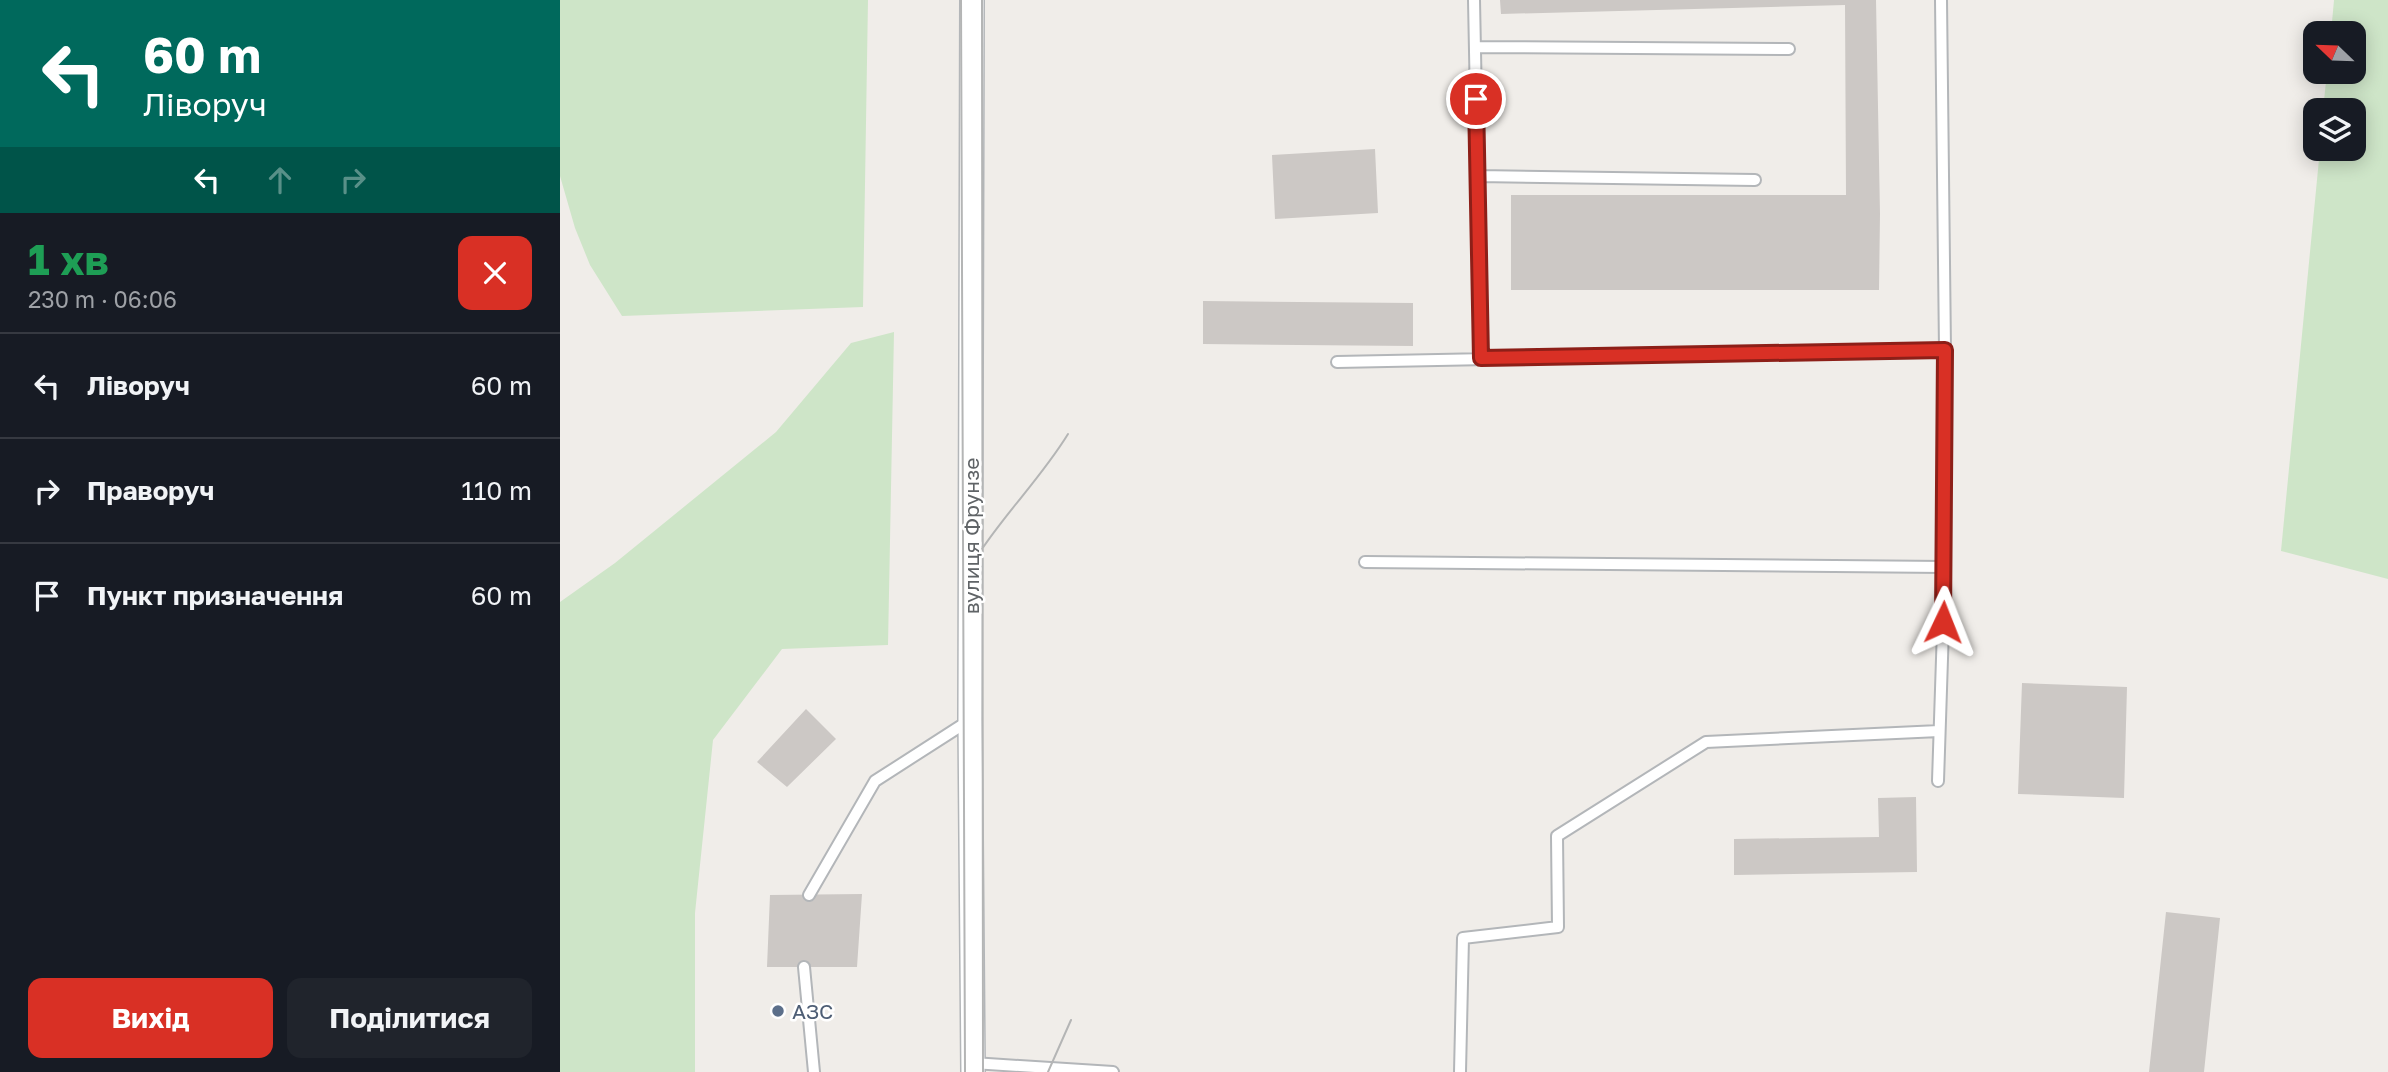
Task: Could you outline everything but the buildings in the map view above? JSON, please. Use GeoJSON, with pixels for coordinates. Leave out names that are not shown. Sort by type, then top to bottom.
{"type":"FeatureCollection","features":[{"type":"Feature","properties":{"kind":"street","name":"вулиця Фрунзе"},"geometry":{"type":"LineString","coordinates":[[972,0],[970,720],[973,1068]]}},
{"type":"Feature","properties":{"kind":"lane"},"geometry":{"type":"LineString","coordinates":[[1474,0],[1481,358]]}},
{"type":"Feature","properties":{"kind":"lane"},"geometry":{"type":"LineString","coordinates":[[1938,781],[1945,567],[1941,0]]}},
{"type":"Feature","properties":{"kind":"lane"},"geometry":{"type":"LineString","coordinates":[[1475,47],[1789,49]]}},
{"type":"Feature","properties":{"kind":"lane"},"geometry":{"type":"LineString","coordinates":[[1478,176],[1755,180]]}},
{"type":"Feature","properties":{"kind":"lane"},"geometry":{"type":"LineString","coordinates":[[1337,362],[1945,350]]}},
{"type":"Feature","properties":{"kind":"lane"},"geometry":{"type":"LineString","coordinates":[[1365,562],[1945,567]]}},
{"type":"Feature","properties":{"kind":"lane"},"geometry":{"type":"LineString","coordinates":[[809,895],[875,781],[970,720]]}},
{"type":"Feature","properties":{"kind":"lane"},"geometry":{"type":"LineString","coordinates":[[1460,1072],[1462,938],[1558,927],[1557,836],[1706,743],[1939,732]]}},
{"type":"Feature","properties":{"kind":"lane"},"geometry":{"type":"LineString","coordinates":[[804,967],[814,1072]]}},
{"type":"Feature","properties":{"kind":"lane"},"geometry":{"type":"LineString","coordinates":[[973,1068],[1113,1072]]}},
{"type":"Feature","properties":{"kind":"green space"},"geometry":{"type":"Polygon","coordinates":[[[560,0],[868,0],[863,307],[622,316],[590,265],[575,228],[560,176],[560,0]]]}},
{"type":"Feature","properties":{"kind":"green space"},"geometry":{"type":"Polygon","coordinates":[[[2334,0],[2388,0],[2388,579],[2281,551],[2319,161],[2366,161],[2366,98],[2324,98],[2326,84],[2366,84],[2366,21],[2332,21],[2334,0]]]}},
{"type":"Feature","properties":{"kind":"green space"},"geometry":{"type":"Polygon","coordinates":[[[894,332],[888,645],[782,649],[713,740],[695,913],[695,1072],[560,1072],[560,602],[615,563],[776,432],[851,343],[894,332]]]}},
{"type":"Feature","properties":{"kind":"tram line"},"geometry":{"type":"LineString","coordinates":[[961,0],[965,1072]]}},
{"type":"Feature","properties":{"kind":"tram line"},"geometry":{"type":"LineString","coordinates":[[982,0],[983,1072]]}},
{"type":"Feature","properties":{"kind":"tram line"},"geometry":{"type":"LineString","coordinates":[[982,549],[1068,434]]}},
{"type":"Feature","properties":{"kind":"tram line"},"geometry":{"type":"LineString","coordinates":[[1048,1072],[1071,1020]]}},
{"type":"Feature","properties":{"kind":"place","name":"АЗС"},"geometry":{"type":"Point","coordinates":[778,1011]}},
{"type":"Feature","properties":{"kind":"route"},"geometry":{"type":"LineString","coordinates":[[1476,99],[1481,358],[1945,350],[1943,622]]}}]}
